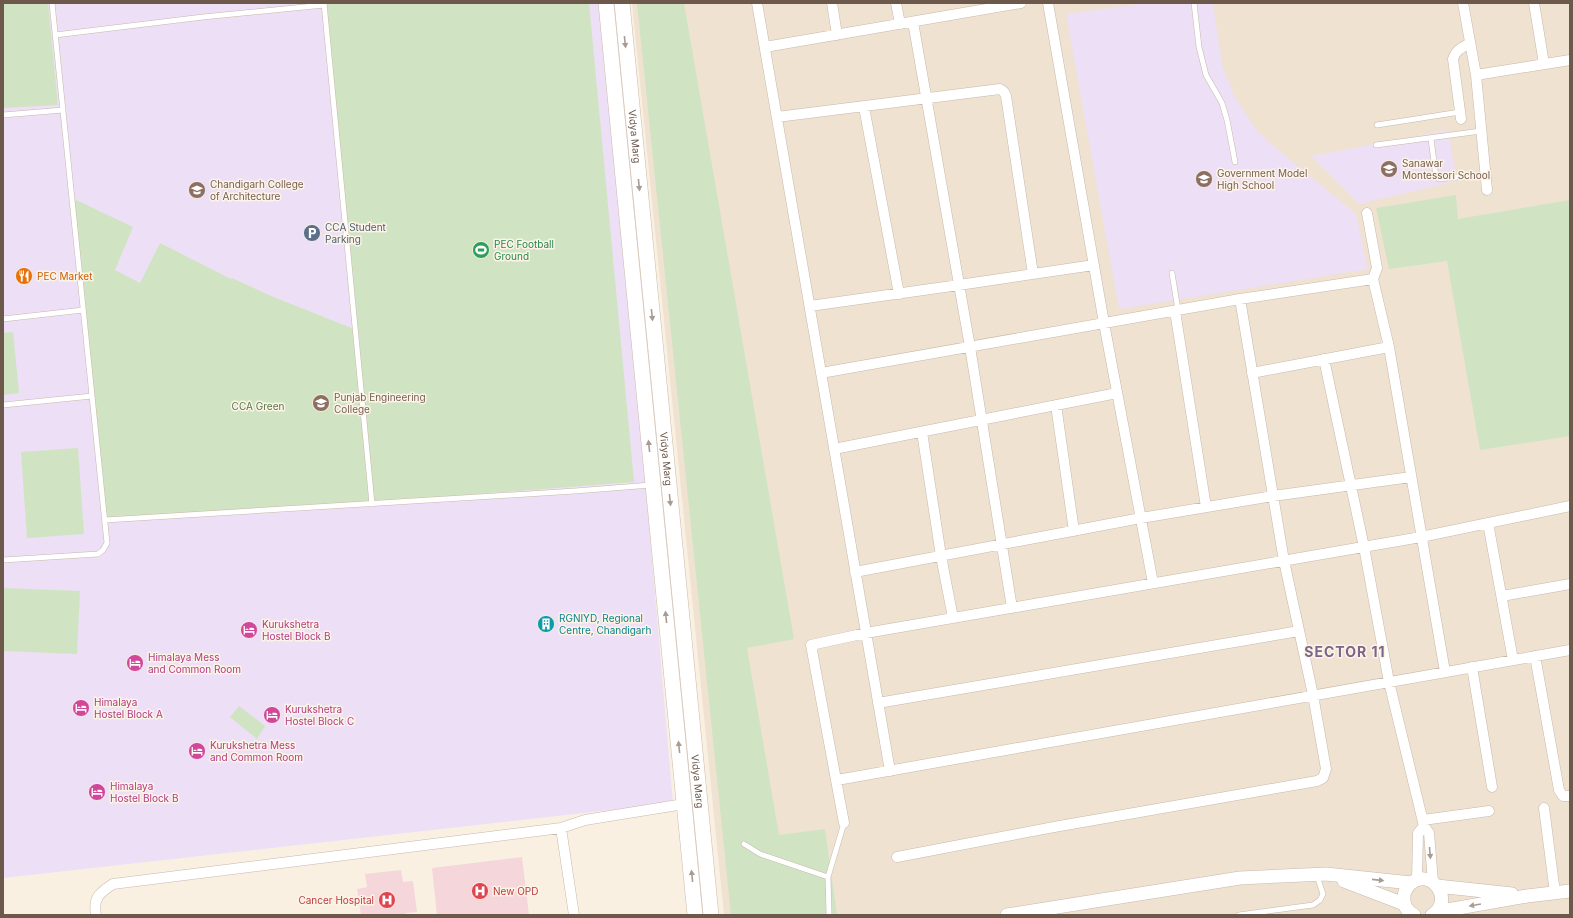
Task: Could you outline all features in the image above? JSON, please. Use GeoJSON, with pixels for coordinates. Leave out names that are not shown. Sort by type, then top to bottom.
{"type":"FeatureCollection","features":[{"type":"Feature","properties":{"kind":"main road","name":"Vidya Marg"},"geometry":{"type":"LineString","coordinates":[[606,3],[695,915]]}},
{"type":"Feature","properties":{"kind":"main road","name":"Vidya Marg"},"geometry":{"type":"LineString","coordinates":[[622,3],[711,915]]}},
{"type":"Feature","properties":{"kind":"street"},"geometry":{"type":"LineString","coordinates":[[757,3],[890,771]]}},
{"type":"Feature","properties":{"kind":"street"},"geometry":{"type":"LineString","coordinates":[[832,3],[836,35]]}},
{"type":"Feature","properties":{"kind":"street"},"geometry":{"type":"LineString","coordinates":[[896,3],[900,24]]}},
{"type":"Feature","properties":{"kind":"street"},"geometry":{"type":"LineString","coordinates":[[765,47],[913,22],[967,8],[1021,3]]}},
{"type":"Feature","properties":{"kind":"street"},"geometry":{"type":"LineString","coordinates":[[1048,3],[1104,323],[1153,583]]}},
{"type":"Feature","properties":{"kind":"street"},"geometry":{"type":"LineString","coordinates":[[1463,3],[1476,75],[1487,190]]}},
{"type":"Feature","properties":{"kind":"street"},"geometry":{"type":"LineString","coordinates":[[1534,3],[1544,64]]}},
{"type":"Feature","properties":{"kind":"street"},"geometry":{"type":"LineString","coordinates":[[913,22],[970,347],[1012,608]]}},
{"type":"Feature","properties":{"kind":"street"},"geometry":{"type":"LineString","coordinates":[[1460,116],[1453,60],[1455,53],[1459,48],[1470,43]]}},
{"type":"Feature","properties":{"kind":"street"},"geometry":{"type":"LineString","coordinates":[[1476,75],[1570,60]]}},
{"type":"Feature","properties":{"kind":"street"},"geometry":{"type":"LineString","coordinates":[[777,117],[1000,89],[1006,96],[1033,274]]}},
{"type":"Feature","properties":{"kind":"street"},"geometry":{"type":"LineString","coordinates":[[864,107],[899,294]]}},
{"type":"Feature","properties":{"kind":"street"},"geometry":{"type":"LineString","coordinates":[[1367,213],[1377,268],[1374,279],[1389,347],[1444,672]]}},
{"type":"Feature","properties":{"kind":"street"},"geometry":{"type":"LineString","coordinates":[[810,306],[1094,264]]}},
{"type":"Feature","properties":{"kind":"street"},"geometry":{"type":"LineString","coordinates":[[821,374],[1240,299],[1374,279]]}},
{"type":"Feature","properties":{"kind":"street"},"geometry":{"type":"LineString","coordinates":[[896,857],[1054,827],[1317,781],[1324,778],[1326,769],[1313,695],[1284,561],[1240,299]]}},
{"type":"Feature","properties":{"kind":"street"},"geometry":{"type":"LineString","coordinates":[[1176,310],[1206,507]]}},
{"type":"Feature","properties":{"kind":"street"},"geometry":{"type":"LineString","coordinates":[[1252,374],[1389,347]]}},
{"type":"Feature","properties":{"kind":"street"},"geometry":{"type":"LineString","coordinates":[[1324,360],[1364,547],[1389,682],[1423,823],[1429,833],[1435,884],[1442,897],[1441,903],[1434,914]]}},
{"type":"Feature","properties":{"kind":"street"},"geometry":{"type":"LineString","coordinates":[[834,449],[1117,393]]}},
{"type":"Feature","properties":{"kind":"street"},"geometry":{"type":"LineString","coordinates":[[1056,406],[1074,531]]}},
{"type":"Feature","properties":{"kind":"street"},"geometry":{"type":"LineString","coordinates":[[922,432],[941,556],[953,618]]}},
{"type":"Feature","properties":{"kind":"street"},"geometry":{"type":"LineString","coordinates":[[855,572],[1141,518],[1273,496],[1411,477]]}},
{"type":"Feature","properties":{"kind":"street"},"geometry":{"type":"LineString","coordinates":[[844,823],[811,644],[866,633],[1421,537],[1570,506]]}},
{"type":"Feature","properties":{"kind":"street"},"geometry":{"type":"LineString","coordinates":[[1488,523],[1514,660]]}},
{"type":"Feature","properties":{"kind":"street"},"geometry":{"type":"LineString","coordinates":[[1502,596],[1570,584]]}},
{"type":"Feature","properties":{"kind":"street"},"geometry":{"type":"LineString","coordinates":[[878,703],[1299,631]]}},
{"type":"Feature","properties":{"kind":"street"},"geometry":{"type":"LineString","coordinates":[[837,780],[1570,650]]}},
{"type":"Feature","properties":{"kind":"street"},"geometry":{"type":"LineString","coordinates":[[1535,656],[1559,790],[1563,796],[1570,796]]}},
{"type":"Feature","properties":{"kind":"street"},"geometry":{"type":"LineString","coordinates":[[1472,667],[1492,787]]}},
{"type":"Feature","properties":{"kind":"street"},"geometry":{"type":"LineString","coordinates":[[96,915],[94,904],[101,892],[113,884],[561,828],[585,820],[684,804]]}},
{"type":"Feature","properties":{"kind":"street"},"geometry":{"type":"LineString","coordinates":[[1544,808],[1555,893]]}},
{"type":"Feature","properties":{"kind":"street"},"geometry":{"type":"LineString","coordinates":[[1423,823],[1489,811]]}},
{"type":"Feature","properties":{"kind":"street"},"geometry":{"type":"LineString","coordinates":[[1413,915],[1404,904],[1405,892],[1414,882],[1418,833],[1423,823]]}},
{"type":"Feature","properties":{"kind":"street"},"geometry":{"type":"LineString","coordinates":[[561,828],[574,915]]}},
{"type":"Feature","properties":{"kind":"street"},"geometry":{"type":"LineString","coordinates":[[1007,915],[1240,878],[1321,874],[1414,882],[1423,879],[1435,884],[1528,896]]}},
{"type":"Feature","properties":{"kind":"street"},"geometry":{"type":"LineString","coordinates":[[1321,874],[1404,904]]}},
{"type":"Feature","properties":{"kind":"street"},"geometry":{"type":"LineString","coordinates":[[1434,914],[1528,896],[1570,891]]}},
{"type":"Feature","properties":{"kind":"lane"},"geometry":{"type":"LineString","coordinates":[[3,560],[98,554],[103,550],[107,543],[52,3]]}},
{"type":"Feature","properties":{"kind":"lane"},"geometry":{"type":"LineString","coordinates":[[1194,3],[1199,47],[1206,75],[1222,103],[1227,120],[1235,162]]}},
{"type":"Feature","properties":{"kind":"lane"},"geometry":{"type":"LineString","coordinates":[[55,35],[324,4],[372,504]]}},
{"type":"Feature","properties":{"kind":"lane"},"geometry":{"type":"LineString","coordinates":[[3,115],[63,110]]}},
{"type":"Feature","properties":{"kind":"lane"},"geometry":{"type":"LineString","coordinates":[[1377,125],[1460,116]]}},
{"type":"Feature","properties":{"kind":"lane"},"geometry":{"type":"LineString","coordinates":[[1376,145],[1431,139],[1481,131]]}},
{"type":"Feature","properties":{"kind":"lane"},"geometry":{"type":"LineString","coordinates":[[1431,139],[1436,177],[1439,179],[1485,174]]}},
{"type":"Feature","properties":{"kind":"lane"},"geometry":{"type":"LineString","coordinates":[[1172,273],[1176,310]]}},
{"type":"Feature","properties":{"kind":"lane"},"geometry":{"type":"LineString","coordinates":[[3,319],[83,310]]}},
{"type":"Feature","properties":{"kind":"lane"},"geometry":{"type":"LineString","coordinates":[[3,405],[92,396]]}},
{"type":"Feature","properties":{"kind":"lane"},"geometry":{"type":"LineString","coordinates":[[105,520],[653,485]]}},
{"type":"Feature","properties":{"kind":"lane"},"geometry":{"type":"LineString","coordinates":[[829,915],[828,877],[844,823]]}},
{"type":"Feature","properties":{"kind":"lane"},"geometry":{"type":"LineString","coordinates":[[744,844],[760,854],[828,877]]}},
{"type":"Feature","properties":{"kind":"lane"},"geometry":{"type":"LineString","coordinates":[[1239,915],[1313,905],[1320,900],[1323,894],[1321,874]]}},
{"type":"Feature","properties":{"kind":"shaded area","name":"Punjab Engineering College"},"geometry":{"type":"Polygon","coordinates":[[[3,3],[604,3],[673,803],[3,878],[3,3]]]}},
{"type":"Feature","properties":{"kind":"shaded area"},"geometry":{"type":"Polygon","coordinates":[[[632,3],[1570,3],[1570,915],[724,915],[632,3]]]}},
{"type":"Feature","properties":{"kind":"shaded area","name":"Government Model High School"},"geometry":{"type":"Polygon","coordinates":[[[1146,3],[1213,3],[1222,65],[1234,95],[1254,127],[1270,143],[1356,214],[1368,269],[1119,309],[1066,14],[1146,3]]]}},
{"type":"Feature","properties":{"kind":"shaded area","name":"Sanawar Montessori School"},"geometry":{"type":"Polygon","coordinates":[[[1448,130],[1457,181],[1359,204],[1311,156],[1448,130]]]}},
{"type":"Feature","properties":{"kind":"shaded area","name":"New OPD"},"geometry":{"type":"Polygon","coordinates":[[[522,857],[529,915],[437,915],[432,868],[522,857]]]}},
{"type":"Feature","properties":{"kind":"shaded area","name":"Cancer Hospital"},"geometry":{"type":"Polygon","coordinates":[[[401,870],[403,882],[413,881],[417,912],[406,913],[406,915],[361,915],[357,889],[367,887],[365,874],[401,870]]]}},
{"type":"Feature","properties":{"kind":"green space"},"geometry":{"type":"Polygon","coordinates":[[[3,3],[48,3],[58,105],[3,108],[3,3]]]}},
{"type":"Feature","properties":{"kind":"green space","name":"PEC Football Ground"},"geometry":{"type":"Polygon","coordinates":[[[326,3],[589,3],[634,482],[373,502],[326,3]]]}},
{"type":"Feature","properties":{"kind":"green space"},"geometry":{"type":"Polygon","coordinates":[[[637,3],[684,3],[794,639],[747,648],[779,835],[825,829],[837,915],[731,915],[637,3]]]}},
{"type":"Feature","properties":{"kind":"green space"},"geometry":{"type":"Polygon","coordinates":[[[1456,195],[1458,219],[1570,200],[1570,436],[1480,450],[1447,261],[1389,269],[1376,208],[1456,195]]]}},
{"type":"Feature","properties":{"kind":"green space","name":"CCA Green"},"geometry":{"type":"Polygon","coordinates":[[[74,199],[133,227],[115,270],[140,283],[160,243],[231,279],[232,278],[271,296],[354,329],[371,502],[106,520],[74,199]]]}},
{"type":"Feature","properties":{"kind":"green space"},"geometry":{"type":"Polygon","coordinates":[[[13,332],[19,393],[3,395],[3,333],[13,332]]]}},
{"type":"Feature","properties":{"kind":"green space"},"geometry":{"type":"Polygon","coordinates":[[[78,448],[84,534],[27,538],[21,452],[78,448]]]}},
{"type":"Feature","properties":{"kind":"green space"},"geometry":{"type":"Polygon","coordinates":[[[3,588],[80,591],[77,654],[3,651],[3,588]]]}},
{"type":"Feature","properties":{"kind":"green space"},"geometry":{"type":"Polygon","coordinates":[[[239,706],[265,726],[257,739],[230,717],[239,706]]]}},
{"type":"Feature","properties":{"kind":"place","name":"Sanawar Montessori School"},"geometry":{"type":"Point","coordinates":[1389,169]}},
{"type":"Feature","properties":{"kind":"place","name":"Government Model High School"},"geometry":{"type":"Point","coordinates":[1204,179]}},
{"type":"Feature","properties":{"kind":"place","name":"Chandigarh College of Architecture"},"geometry":{"type":"Point","coordinates":[197,190]}},
{"type":"Feature","properties":{"kind":"place","name":"CCA Student Parking"},"geometry":{"type":"Point","coordinates":[312,233]}},
{"type":"Feature","properties":{"kind":"place","name":"PEC Football Ground"},"geometry":{"type":"Point","coordinates":[481,250]}},
{"type":"Feature","properties":{"kind":"place","name":"PEC Market"},"geometry":{"type":"Point","coordinates":[24,276]}},
{"type":"Feature","properties":{"kind":"place","name":"Punjab Engineering College"},"geometry":{"type":"Point","coordinates":[321,403]}},
{"type":"Feature","properties":{"kind":"place","name":"RGNIYD, Regional Centre, Chandigarh"},"geometry":{"type":"Point","coordinates":[546,624]}},
{"type":"Feature","properties":{"kind":"place","name":"Kurukshetra Hostel Block B"},"geometry":{"type":"Point","coordinates":[249,630]}},
{"type":"Feature","properties":{"kind":"place","name":"Himalaya Mess and Common Room"},"geometry":{"type":"Point","coordinates":[135,663]}},
{"type":"Feature","properties":{"kind":"place","name":"Himalaya Hostel Block A"},"geometry":{"type":"Point","coordinates":[81,708]}},
{"type":"Feature","properties":{"kind":"place","name":"Kurukshetra Hostel Block C"},"geometry":{"type":"Point","coordinates":[272,715]}},
{"type":"Feature","properties":{"kind":"place","name":"Kurukshetra Mess and Common Room"},"geometry":{"type":"Point","coordinates":[197,751]}},
{"type":"Feature","properties":{"kind":"place","name":"Himalaya Hostel Block B"},"geometry":{"type":"Point","coordinates":[97,792]}},
{"type":"Feature","properties":{"kind":"place","name":"New OPD"},"geometry":{"type":"Point","coordinates":[480,891]}},
{"type":"Feature","properties":{"kind":"place","name":"Cancer Hospital"},"geometry":{"type":"Point","coordinates":[387,900]}},
{"type":"Feature","properties":{"kind":"district","name":"SECTOR 11"},"geometry":{"type":"Point","coordinates":[1345,652]}}]}
